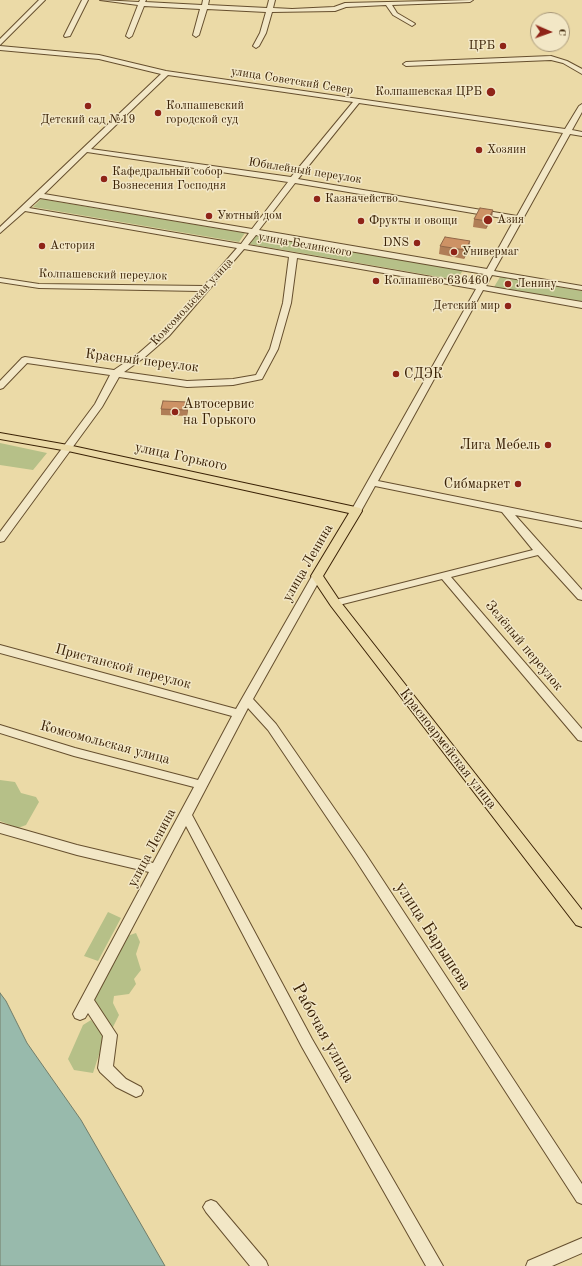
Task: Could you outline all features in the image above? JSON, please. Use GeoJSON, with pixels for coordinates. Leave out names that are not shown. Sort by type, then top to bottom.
{"type":"FeatureCollection","features":[{"type":"Feature","properties":{"kind":"main road","name":"улица Горького"},"geometry":{"type":"LineString","coordinates":[[0,436],[68,448],[356,511]]}},
{"type":"Feature","properties":{"kind":"main road","name":"улица Ленина"},"geometry":{"type":"LineString","coordinates":[[317,576],[356,511]]}},
{"type":"Feature","properties":{"kind":"main road","name":"Красноармейская улица"},"geometry":{"type":"LineString","coordinates":[[317,576],[335,603],[582,921]]}},
{"type":"Feature","properties":{"kind":"street"},"geometry":{"type":"LineString","coordinates":[[0,43],[42,0]]}},
{"type":"Feature","properties":{"kind":"street"},"geometry":{"type":"LineString","coordinates":[[67,36],[85,0]]}},
{"type":"Feature","properties":{"kind":"street"},"geometry":{"type":"LineString","coordinates":[[103,0],[203,8],[308,11],[335,9],[345,5],[408,1],[470,0]]}},
{"type":"Feature","properties":{"kind":"street"},"geometry":{"type":"LineString","coordinates":[[196,34],[206,0]]}},
{"type":"Feature","properties":{"kind":"street"},"geometry":{"type":"LineString","coordinates":[[256,46],[263,33],[272,0]]}},
{"type":"Feature","properties":{"kind":"street"},"geometry":{"type":"LineString","coordinates":[[340,0],[345,5]]}},
{"type":"Feature","properties":{"kind":"street"},"geometry":{"type":"LineString","coordinates":[[129,36],[142,2]]}},
{"type":"Feature","properties":{"kind":"street"},"geometry":{"type":"LineString","coordinates":[[387,3],[395,14],[412,24]]}},
{"type":"Feature","properties":{"kind":"street","name":"улица Советский Север"},"geometry":{"type":"LineString","coordinates":[[0,48],[99,57],[166,73],[582,134]]}},
{"type":"Feature","properties":{"kind":"street"},"geometry":{"type":"LineString","coordinates":[[406,64],[551,58],[565,62],[582,72]]}},
{"type":"Feature","properties":{"kind":"street"},"geometry":{"type":"LineString","coordinates":[[0,231],[166,73]]}},
{"type":"Feature","properties":{"kind":"street","name":"Комсомольская улица"},"geometry":{"type":"LineString","coordinates":[[0,539],[99,405],[116,373],[142,355],[166,334],[243,246],[293,180],[357,102]]}},
{"type":"Feature","properties":{"kind":"street","name":"улица Ленина"},"geometry":{"type":"LineString","coordinates":[[356,511],[582,106]]}},
{"type":"Feature","properties":{"kind":"street","name":"Юбилейный переулок"},"geometry":{"type":"LineString","coordinates":[[85,150],[293,180],[520,219]]}},
{"type":"Feature","properties":{"kind":"street","name":"улица Белинского"},"geometry":{"type":"LineString","coordinates":[[38,195],[582,288]]}},
{"type":"Feature","properties":{"kind":"street","name":"улица Белинского"},"geometry":{"type":"LineString","coordinates":[[24,209],[582,305]]}},
{"type":"Feature","properties":{"kind":"street","name":"Красный переулок"},"geometry":{"type":"LineString","coordinates":[[0,386],[25,360],[187,384],[233,382],[259,377],[274,349],[287,303],[293,255]]}},
{"type":"Feature","properties":{"kind":"street","name":"Колпашевский переулок"},"geometry":{"type":"LineString","coordinates":[[0,280],[39,286],[206,289]]}},
{"type":"Feature","properties":{"kind":"street"},"geometry":{"type":"LineString","coordinates":[[372,483],[582,525]]}},
{"type":"Feature","properties":{"kind":"street"},"geometry":{"type":"LineString","coordinates":[[506,510],[540,552],[582,596]]}},
{"type":"Feature","properties":{"kind":"street"},"geometry":{"type":"LineString","coordinates":[[335,603],[540,552]]}},
{"type":"Feature","properties":{"kind":"street","name":"Зелёный переулок"},"geometry":{"type":"LineString","coordinates":[[444,575],[582,737]]}},
{"type":"Feature","properties":{"kind":"street","name":"улица Ленина"},"geometry":{"type":"LineString","coordinates":[[80,1014],[239,714],[317,576]]}},
{"type":"Feature","properties":{"kind":"street","name":"Пристанской переулок"},"geometry":{"type":"LineString","coordinates":[[0,649],[239,714]]}},
{"type":"Feature","properties":{"kind":"street","name":"улица Барышева"},"geometry":{"type":"LineString","coordinates":[[248,700],[272,727],[355,849],[582,1197]]}},
{"type":"Feature","properties":{"kind":"street","name":"Комсомольская улица"},"geometry":{"type":"LineString","coordinates":[[0,729],[74,752],[137,767],[202,785]]}},
{"type":"Feature","properties":{"kind":"street","name":"Рабочая улица"},"geometry":{"type":"LineString","coordinates":[[186,815],[307,1043],[435,1266]]}},
{"type":"Feature","properties":{"kind":"street"},"geometry":{"type":"LineString","coordinates":[[0,828],[77,850],[157,869]]}},
{"type":"Feature","properties":{"kind":"street"},"geometry":{"type":"LineString","coordinates":[[87,1001],[110,1035],[105,1068],[121,1083],[136,1091]]}},
{"type":"Feature","properties":{"kind":"street"},"geometry":{"type":"LineString","coordinates":[[211,1207],[260,1266]]}},
{"type":"Feature","properties":{"kind":"street"},"geometry":{"type":"LineString","coordinates":[[534,1266],[582,1245]]}},
{"type":"Feature","properties":{"kind":"green space"},"geometry":{"type":"Polygon","coordinates":[[[41,199],[245,233],[239,242],[33,207],[41,199]]]}},
{"type":"Feature","properties":{"kind":"green space"},"geometry":{"type":"Polygon","coordinates":[[[256,235],[463,270],[457,280],[249,244],[256,235]]]}},
{"type":"Feature","properties":{"kind":"green space"},"geometry":{"type":"Polygon","coordinates":[[[500,277],[582,291],[582,302],[494,287],[500,277]]]}},
{"type":"Feature","properties":{"kind":"green space"},"geometry":{"type":"Polygon","coordinates":[[[0,443],[47,453],[33,470],[0,465],[0,443]]]}},
{"type":"Feature","properties":{"kind":"green space"},"geometry":{"type":"Polygon","coordinates":[[[0,780],[15,782],[21,793],[36,797],[39,802],[26,825],[18,828],[0,821],[0,780]]]}},
{"type":"Feature","properties":{"kind":"green space"},"geometry":{"type":"Polygon","coordinates":[[[108,912],[121,918],[98,961],[84,956],[108,912]]]}},
{"type":"Feature","properties":{"kind":"green space"},"geometry":{"type":"Polygon","coordinates":[[[136,933],[140,942],[136,954],[141,970],[134,979],[136,984],[129,994],[114,996],[113,1003],[119,1015],[112,1029],[90,1003],[124,937],[136,933]]]}},
{"type":"Feature","properties":{"kind":"green space"},"geometry":{"type":"Polygon","coordinates":[[[91,1020],[105,1036],[93,1073],[74,1070],[68,1059],[83,1025],[91,1020]]]}},
{"type":"Feature","properties":{"kind":"shaded area"},"geometry":{"type":"Polygon","coordinates":[[[0,993],[6,1001],[27,1043],[81,1120],[165,1266],[0,1266],[0,993]]]}},
{"type":"Feature","properties":{"kind":"building"},"geometry":{"type":"Polygon","coordinates":[[[480,208],[493,210],[487,221],[474,219],[480,208]]]}},
{"type":"Feature","properties":{"kind":"building"},"geometry":{"type":"Polygon","coordinates":[[[445,237],[470,241],[465,250],[440,246],[445,237]]]}},
{"type":"Feature","properties":{"kind":"building"},"geometry":{"type":"Polygon","coordinates":[[[163,401],[188,402],[187,410],[161,409],[163,401]]]}},
{"type":"Feature","properties":{"kind":"place","name":"ЦРБ"},"geometry":{"type":"Point","coordinates":[503,46]}},
{"type":"Feature","properties":{"kind":"place","name":"Колпашевская ЦРБ"},"geometry":{"type":"Point","coordinates":[491,92]}},
{"type":"Feature","properties":{"kind":"place","name":"Детский сад №19"},"geometry":{"type":"Point","coordinates":[88,106]}},
{"type":"Feature","properties":{"kind":"place","name":"Колпашевский городской суд"},"geometry":{"type":"Point","coordinates":[158,113]}},
{"type":"Feature","properties":{"kind":"place","name":"Хозяин"},"geometry":{"type":"Point","coordinates":[479,150]}},
{"type":"Feature","properties":{"kind":"place","name":"Кафедральный собор Вознесения Господня"},"geometry":{"type":"Point","coordinates":[104,179]}},
{"type":"Feature","properties":{"kind":"place","name":"Казначейство"},"geometry":{"type":"Point","coordinates":[317,199]}},
{"type":"Feature","properties":{"kind":"place","name":"Уютный дом"},"geometry":{"type":"Point","coordinates":[209,216]}},
{"type":"Feature","properties":{"kind":"place","name":"Азия"},"geometry":{"type":"Point","coordinates":[488,220]}},
{"type":"Feature","properties":{"kind":"place","name":"Фрукты и овощи"},"geometry":{"type":"Point","coordinates":[361,221]}},
{"type":"Feature","properties":{"kind":"place","name":"DNS"},"geometry":{"type":"Point","coordinates":[417,243]}},
{"type":"Feature","properties":{"kind":"place","name":"Астория"},"geometry":{"type":"Point","coordinates":[42,246]}},
{"type":"Feature","properties":{"kind":"place","name":"Универмаг"},"geometry":{"type":"Point","coordinates":[454,252]}},
{"type":"Feature","properties":{"kind":"place","name":"Колпашево 636460"},"geometry":{"type":"Point","coordinates":[376,281]}},
{"type":"Feature","properties":{"kind":"place","name":"Ленину"},"geometry":{"type":"Point","coordinates":[508,284]}},
{"type":"Feature","properties":{"kind":"place","name":"Детский мир"},"geometry":{"type":"Point","coordinates":[508,306]}},
{"type":"Feature","properties":{"kind":"place","name":"СДЭК"},"geometry":{"type":"Point","coordinates":[396,374]}},
{"type":"Feature","properties":{"kind":"place","name":"Автосервис на Горького"},"geometry":{"type":"Point","coordinates":[175,412]}},
{"type":"Feature","properties":{"kind":"place","name":"Лига Мебель"},"geometry":{"type":"Point","coordinates":[548,445]}},
{"type":"Feature","properties":{"kind":"place","name":"Сибмаркет"},"geometry":{"type":"Point","coordinates":[518,484]}}]}
